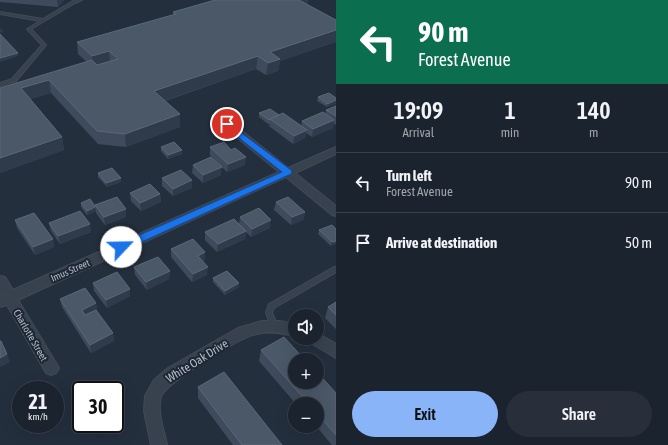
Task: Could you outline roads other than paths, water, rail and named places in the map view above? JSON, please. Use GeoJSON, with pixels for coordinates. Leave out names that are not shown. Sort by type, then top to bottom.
{"type":"FeatureCollection","features":[{"type":"Feature","properties":{"kind":"street"},"geometry":{"type":"LineString","coordinates":[[227,124],[336,212]]}},
{"type":"Feature","properties":{"kind":"street","name":"Imus Street"},"geometry":{"type":"LineString","coordinates":[[5,300],[336,150]]}},
{"type":"Feature","properties":{"kind":"street","name":"Charlotte Street"},"geometry":{"type":"LineString","coordinates":[[0,281],[5,300],[51,368]]}},
{"type":"Feature","properties":{"kind":"street","name":"White Oak Drive"},"geometry":{"type":"LineString","coordinates":[[159,445],[152,411],[153,396],[159,385],[173,373],[243,332],[262,327],[288,329]]}},
{"type":"Feature","properties":{"kind":"street"},"geometry":{"type":"LineString","coordinates":[[324,344],[336,352]]}},
{"type":"Feature","properties":{"kind":"lane"},"geometry":{"type":"LineString","coordinates":[[0,85],[14,80],[44,44],[29,29],[74,2],[80,0]]}},
{"type":"Feature","properties":{"kind":"lane"},"geometry":{"type":"LineString","coordinates":[[0,13],[44,20]]}},
{"type":"Feature","properties":{"kind":"lane"},"geometry":{"type":"LineString","coordinates":[[274,327],[269,312],[271,306],[336,269]]}}]}
